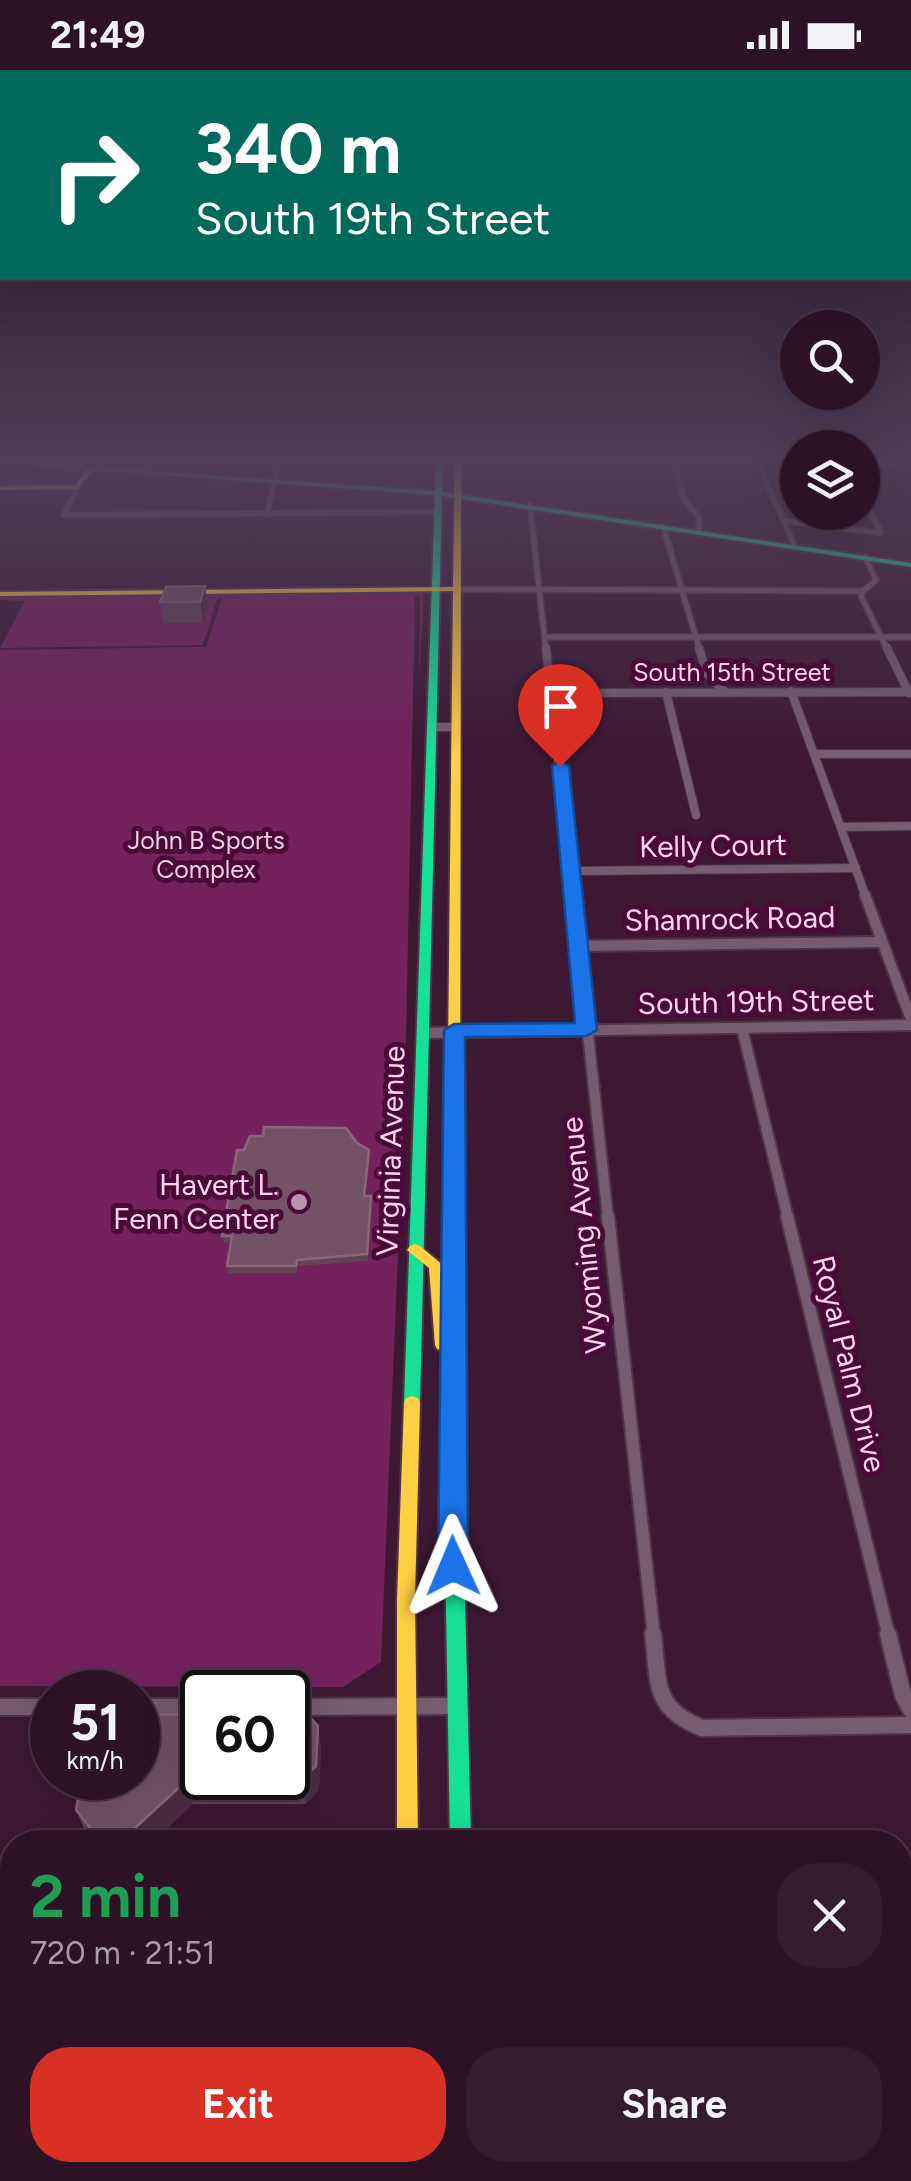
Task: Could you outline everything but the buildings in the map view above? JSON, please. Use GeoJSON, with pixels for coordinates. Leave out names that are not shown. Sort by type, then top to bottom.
{"type":"FeatureCollection","features":[{"type":"Feature","properties":{"kind":"main road","name":"Virginia Avenue"},"geometry":{"type":"LineString","coordinates":[[408,1830],[405,1706],[415,1250],[437,560]]}},
{"type":"Feature","properties":{"kind":"main road","name":"Virginia Avenue"},"geometry":{"type":"LineString","coordinates":[[457,560],[452,1434],[461,1830]]}},
{"type":"Feature","properties":{"kind":"main road"},"geometry":{"type":"LineString","coordinates":[[879,560],[911,565]]}},
{"type":"Feature","properties":{"kind":"main road"},"geometry":{"type":"LineString","coordinates":[[0,594],[456,589]]}},
{"type":"Feature","properties":{"kind":"main road"},"geometry":{"type":"LineString","coordinates":[[415,1250],[436,1266],[452,1434]]}},
{"type":"Feature","properties":{"kind":"street","name":"Wyoming Avenue"},"geometry":{"type":"LineString","coordinates":[[536,560],[660,1696],[675,1717],[702,1728],[911,1726]]}},
{"type":"Feature","properties":{"kind":"street"},"geometry":{"type":"LineString","coordinates":[[673,560],[707,674],[725,692]]}},
{"type":"Feature","properties":{"kind":"street"},"geometry":{"type":"LineString","coordinates":[[865,560],[876,580],[861,596],[910,694]]}},
{"type":"Feature","properties":{"kind":"street"},"geometry":{"type":"LineString","coordinates":[[456,589],[863,591]]}},
{"type":"Feature","properties":{"kind":"street"},"geometry":{"type":"LineString","coordinates":[[547,637],[911,637]]}},
{"type":"Feature","properties":{"kind":"street"},"geometry":{"type":"LineString","coordinates":[[666,692],[696,816]]}},
{"type":"Feature","properties":{"kind":"street"},"geometry":{"type":"LineString","coordinates":[[791,692],[911,1022]]}},
{"type":"Feature","properties":{"kind":"street","name":"South 15th Street"},"geometry":{"type":"LineString","coordinates":[[554,693],[910,694]]}},
{"type":"Feature","properties":{"kind":"street"},"geometry":{"type":"LineString","coordinates":[[432,726],[456,727]]}},
{"type":"Feature","properties":{"kind":"street"},"geometry":{"type":"LineString","coordinates":[[814,754],[911,754]]}},
{"type":"Feature","properties":{"kind":"street"},"geometry":{"type":"LineString","coordinates":[[841,827],[911,826]]}},
{"type":"Feature","properties":{"kind":"street","name":"Kelly Court"},"geometry":{"type":"LineString","coordinates":[[572,871],[856,868]]}},
{"type":"Feature","properties":{"kind":"street","name":"Shamrock Road"},"geometry":{"type":"LineString","coordinates":[[579,946],[882,942]]}},
{"type":"Feature","properties":{"kind":"street","name":"South 19th Street"},"geometry":{"type":"LineString","coordinates":[[422,1033],[911,1022]]}},
{"type":"Feature","properties":{"kind":"street","name":"Royal Palm Drive"},"geometry":{"type":"LineString","coordinates":[[742,1028],[899,1676],[911,1710]]}},
{"type":"Feature","properties":{"kind":"street"},"geometry":{"type":"LineString","coordinates":[[310,1707],[456,1706]]}},
{"type":"Feature","properties":{"kind":"street"},"geometry":{"type":"LineString","coordinates":[[0,1707],[30,1707]]}},
{"type":"Feature","properties":{"kind":"green space","name":"John B Sports Complex"},"geometry":{"type":"Polygon","coordinates":[[[424,591],[419,680],[420,597],[415,596],[405,1086],[381,1662],[343,1687],[310,1687],[310,1670],[180,1670],[180,1687],[160,1686],[160,1670],[30,1670],[30,1686],[0,1686],[0,650],[206,647],[222,598],[217,599],[203,645],[0,648],[25,601],[0,600],[0,595],[424,591]]]}},
{"type":"Feature","properties":{"kind":"traffic: fast"},"geometry":{"type":"LineString","coordinates":[[412,1403],[436,560]]}},
{"type":"Feature","properties":{"kind":"traffic: fast"},"geometry":{"type":"LineString","coordinates":[[876,560],[911,565]]}},
{"type":"Feature","properties":{"kind":"traffic: fast"},"geometry":{"type":"LineString","coordinates":[[453,1234],[452,1434],[461,1830]]}},
{"type":"Feature","properties":{"kind":"traffic: slow"},"geometry":{"type":"LineString","coordinates":[[453,1234],[457,560]]}},
{"type":"Feature","properties":{"kind":"traffic: slow"},"geometry":{"type":"LineString","coordinates":[[0,594],[456,589]]}},
{"type":"Feature","properties":{"kind":"traffic: slow"},"geometry":{"type":"LineString","coordinates":[[415,1250],[436,1266],[443,1345]]}},
{"type":"Feature","properties":{"kind":"traffic: slow"},"geometry":{"type":"LineString","coordinates":[[407,1830],[406,1600],[412,1403]]}},
{"type":"Feature","properties":{"kind":"place","name":"Havert L. Fenn Center"},"geometry":{"type":"Point","coordinates":[299,1202]}},
{"type":"Feature","properties":{"kind":"route"},"geometry":{"type":"LineString","coordinates":[[453,1566],[454,1030],[586,1030],[560,766]]}}]}
